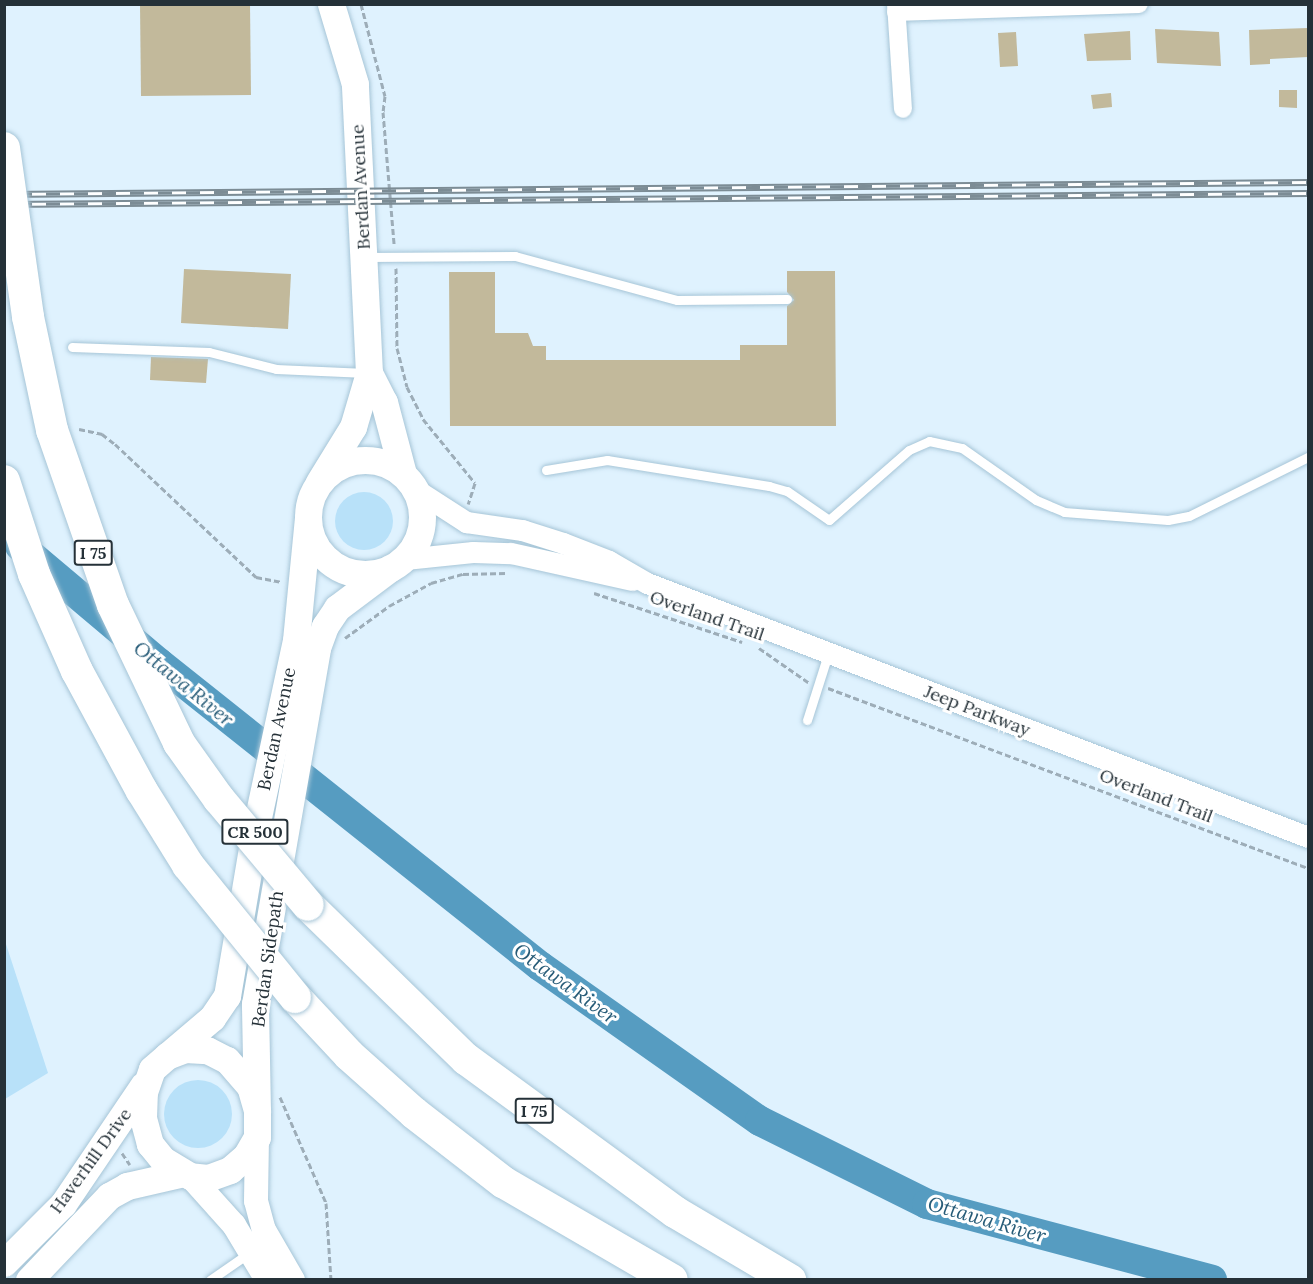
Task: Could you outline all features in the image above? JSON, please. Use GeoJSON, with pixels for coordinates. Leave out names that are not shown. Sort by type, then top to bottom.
{"type":"FeatureCollection","features":[{"type":"Feature","properties":{"kind":"highway","name":"I 75"},"geometry":{"type":"LineString","coordinates":[[4,148],[28,317],[52,430],[113,605],[178,743],[219,799],[308,905],[466,1059],[675,1212],[790,1280]]}},
{"type":"Feature","properties":{"kind":"highway"},"geometry":{"type":"LineString","coordinates":[[4,481],[34,574],[72,660],[142,791],[188,865],[295,997],[350,1055],[414,1113],[503,1182],[672,1280]]}},
{"type":"Feature","properties":{"kind":"main road","name":"Berdan Avenue"},"geometry":{"type":"LineString","coordinates":[[320,482],[353,428],[369,373],[355,84],[331,4]]}},
{"type":"Feature","properties":{"kind":"main road","name":"Berdan Avenue"},"geometry":{"type":"LineString","coordinates":[[369,373],[384,402],[409,482]]}},
{"type":"Feature","properties":{"kind":"main road"},"geometry":{"type":"LineString","coordinates":[[360,461],[387,464],[409,482],[421,507],[422,526],[416,544],[397,564],[370,574],[352,573],[335,565],[320,553],[311,536],[308,518],[311,499],[320,482],[333,470],[360,461]]}},
{"type":"Feature","properties":{"kind":"main road","name":"Berdan Avenue"},"geometry":{"type":"LineString","coordinates":[[167,1056],[212,1018],[227,996],[266,781],[283,712],[303,595],[308,518]]}},
{"type":"Feature","properties":{"kind":"main road","name":"Berdan Avenue"},"geometry":{"type":"LineString","coordinates":[[257,1124],[254,1036],[260,972],[306,729],[318,648],[325,626],[344,601],[397,564]]}},
{"type":"Feature","properties":{"kind":"main road"},"geometry":{"type":"LineString","coordinates":[[267,1280],[234,1225],[187,1175],[163,1160],[148,1138],[142,1105],[147,1080],[152,1069],[167,1056],[196,1049],[218,1054],[244,1076],[257,1124],[256,1201],[264,1230],[293,1280]]}},
{"type":"Feature","properties":{"kind":"main road","name":"Haverhill Drive"},"geometry":{"type":"LineString","coordinates":[[4,1263],[63,1204],[147,1080]]}},
{"type":"Feature","properties":{"kind":"main road"},"geometry":{"type":"LineString","coordinates":[[187,1175],[208,1178],[230,1170],[246,1156],[257,1124]]}},
{"type":"Feature","properties":{"kind":"main road","name":"Haverhill Drive"},"geometry":{"type":"LineString","coordinates":[[29,1280],[110,1196],[126,1186],[187,1175]]}},
{"type":"Feature","properties":{"kind":"street"},"geometry":{"type":"LineString","coordinates":[[903,109],[896,8],[1139,4]]}},
{"type":"Feature","properties":{"kind":"street","name":"Jeep Parkway"},"geometry":{"type":"LineString","coordinates":[[409,482],[466,522],[522,530],[563,543],[609,561],[647,583],[1308,837]]}},
{"type":"Feature","properties":{"kind":"street","name":"Jeep Parkway"},"geometry":{"type":"LineString","coordinates":[[397,564],[473,552],[511,553],[647,583]]}},
{"type":"Feature","properties":{"kind":"lane"},"geometry":{"type":"LineString","coordinates":[[364,257],[515,256],[677,300],[787,299]]}},
{"type":"Feature","properties":{"kind":"lane"},"geometry":{"type":"LineString","coordinates":[[72,347],[209,352],[276,369],[369,373]]}},
{"type":"Feature","properties":{"kind":"lane"},"geometry":{"type":"LineString","coordinates":[[546,470],[607,460],[731,483],[769,486],[787,491],[829,520],[909,450],[929,441],[962,448],[1036,500],[1064,512],[1168,519],[1189,516],[1308,457]]}},
{"type":"Feature","properties":{"kind":"lane"},"geometry":{"type":"LineString","coordinates":[[807,720],[828,654]]}},
{"type":"Feature","properties":{"kind":"lane"},"geometry":{"type":"LineString","coordinates":[[210,1280],[251,1252]]}},
{"type":"Feature","properties":{"kind":"path"},"geometry":{"type":"LineString","coordinates":[[361,4],[385,96],[383,112],[395,257],[397,348],[407,387],[423,419],[475,483],[473,497]]}},
{"type":"Feature","properties":{"kind":"path"},"geometry":{"type":"LineString","coordinates":[[79,429],[95,431],[115,444],[256,577],[281,582]]}},
{"type":"Feature","properties":{"kind":"path"},"geometry":{"type":"LineString","coordinates":[[341,641],[389,606],[430,583],[453,577],[515,573]]}},
{"type":"Feature","properties":{"kind":"path","name":"Overland Trail"},"geometry":{"type":"LineString","coordinates":[[591,591],[745,643]]}},
{"type":"Feature","properties":{"kind":"path","name":"Overland Trail"},"geometry":{"type":"LineString","coordinates":[[755,646],[771,653],[806,681],[1308,868]]}},
{"type":"Feature","properties":{"kind":"path"},"geometry":{"type":"LineString","coordinates":[[279,1091],[283,1111],[326,1203],[331,1280]]}},
{"type":"Feature","properties":{"kind":"path"},"geometry":{"type":"LineString","coordinates":[[120,1151],[133,1168]]}},
{"type":"Feature","properties":{"kind":"shaded area"},"geometry":{"type":"Polygon","coordinates":[[[364,492],[375,494],[388,505],[393,521],[391,532],[380,545],[364,550],[353,548],[340,537],[335,521],[337,510],[348,497],[364,492]]]}},
{"type":"Feature","properties":{"kind":"shaded area"},"geometry":{"type":"Polygon","coordinates":[[[4,938],[48,1073],[5,1099],[4,1099],[4,938]]]}},
{"type":"Feature","properties":{"kind":"shaded area"},"geometry":{"type":"Polygon","coordinates":[[[191,1080],[205,1080],[217,1085],[227,1095],[232,1114],[227,1133],[217,1143],[205,1148],[191,1148],[179,1143],[169,1133],[164,1121],[164,1107],[169,1095],[179,1085],[191,1080]]]}},
{"type":"Feature","properties":{"kind":"building"},"geometry":{"type":"Polygon","coordinates":[[[140,4],[250,4],[251,95],[141,96],[140,4]]]}},
{"type":"Feature","properties":{"kind":"building"},"geometry":{"type":"Polygon","coordinates":[[[1308,28],[1308,57],[1270,59],[1270,64],[1250,65],[1249,30],[1308,28]]]}},
{"type":"Feature","properties":{"kind":"building"},"geometry":{"type":"Polygon","coordinates":[[[1155,29],[1219,32],[1221,66],[1157,63],[1155,29]]]}},
{"type":"Feature","properties":{"kind":"building"},"geometry":{"type":"Polygon","coordinates":[[[1130,31],[1131,60],[1087,61],[1084,34],[1130,31]]]}},
{"type":"Feature","properties":{"kind":"building"},"geometry":{"type":"Polygon","coordinates":[[[1016,32],[1018,66],[1000,67],[998,33],[1016,32]]]}},
{"type":"Feature","properties":{"kind":"building"},"geometry":{"type":"Polygon","coordinates":[[[1279,90],[1297,90],[1297,108],[1279,107],[1279,90]]]}},
{"type":"Feature","properties":{"kind":"building"},"geometry":{"type":"Polygon","coordinates":[[[1111,93],[1112,107],[1093,109],[1091,95],[1111,93]]]}},
{"type":"Feature","properties":{"kind":"building"},"geometry":{"type":"Polygon","coordinates":[[[184,269],[291,274],[288,329],[181,323],[184,269]]]}},
{"type":"Feature","properties":{"kind":"building"},"geometry":{"type":"Polygon","coordinates":[[[787,271],[835,271],[836,426],[450,426],[449,272],[495,272],[495,333],[528,333],[533,346],[546,346],[546,360],[740,360],[740,345],[787,345],[787,306],[794,300],[787,292],[787,271]]]}},
{"type":"Feature","properties":{"kind":"building"},"geometry":{"type":"Polygon","coordinates":[[[151,357],[208,359],[206,383],[150,380],[151,357]]]}},
{"type":"Feature","properties":{"kind":"waterway","name":"Ottawa River"},"geometry":{"type":"LineString","coordinates":[[20,546],[159,663],[540,966],[760,1121],[927,1204],[1212,1280]]}},
{"type":"Feature","properties":{"kind":"railway"},"geometry":{"type":"LineString","coordinates":[[4,194],[1308,182]]}},
{"type":"Feature","properties":{"kind":"railway"},"geometry":{"type":"LineString","coordinates":[[4,204],[1308,193]]}}]}
